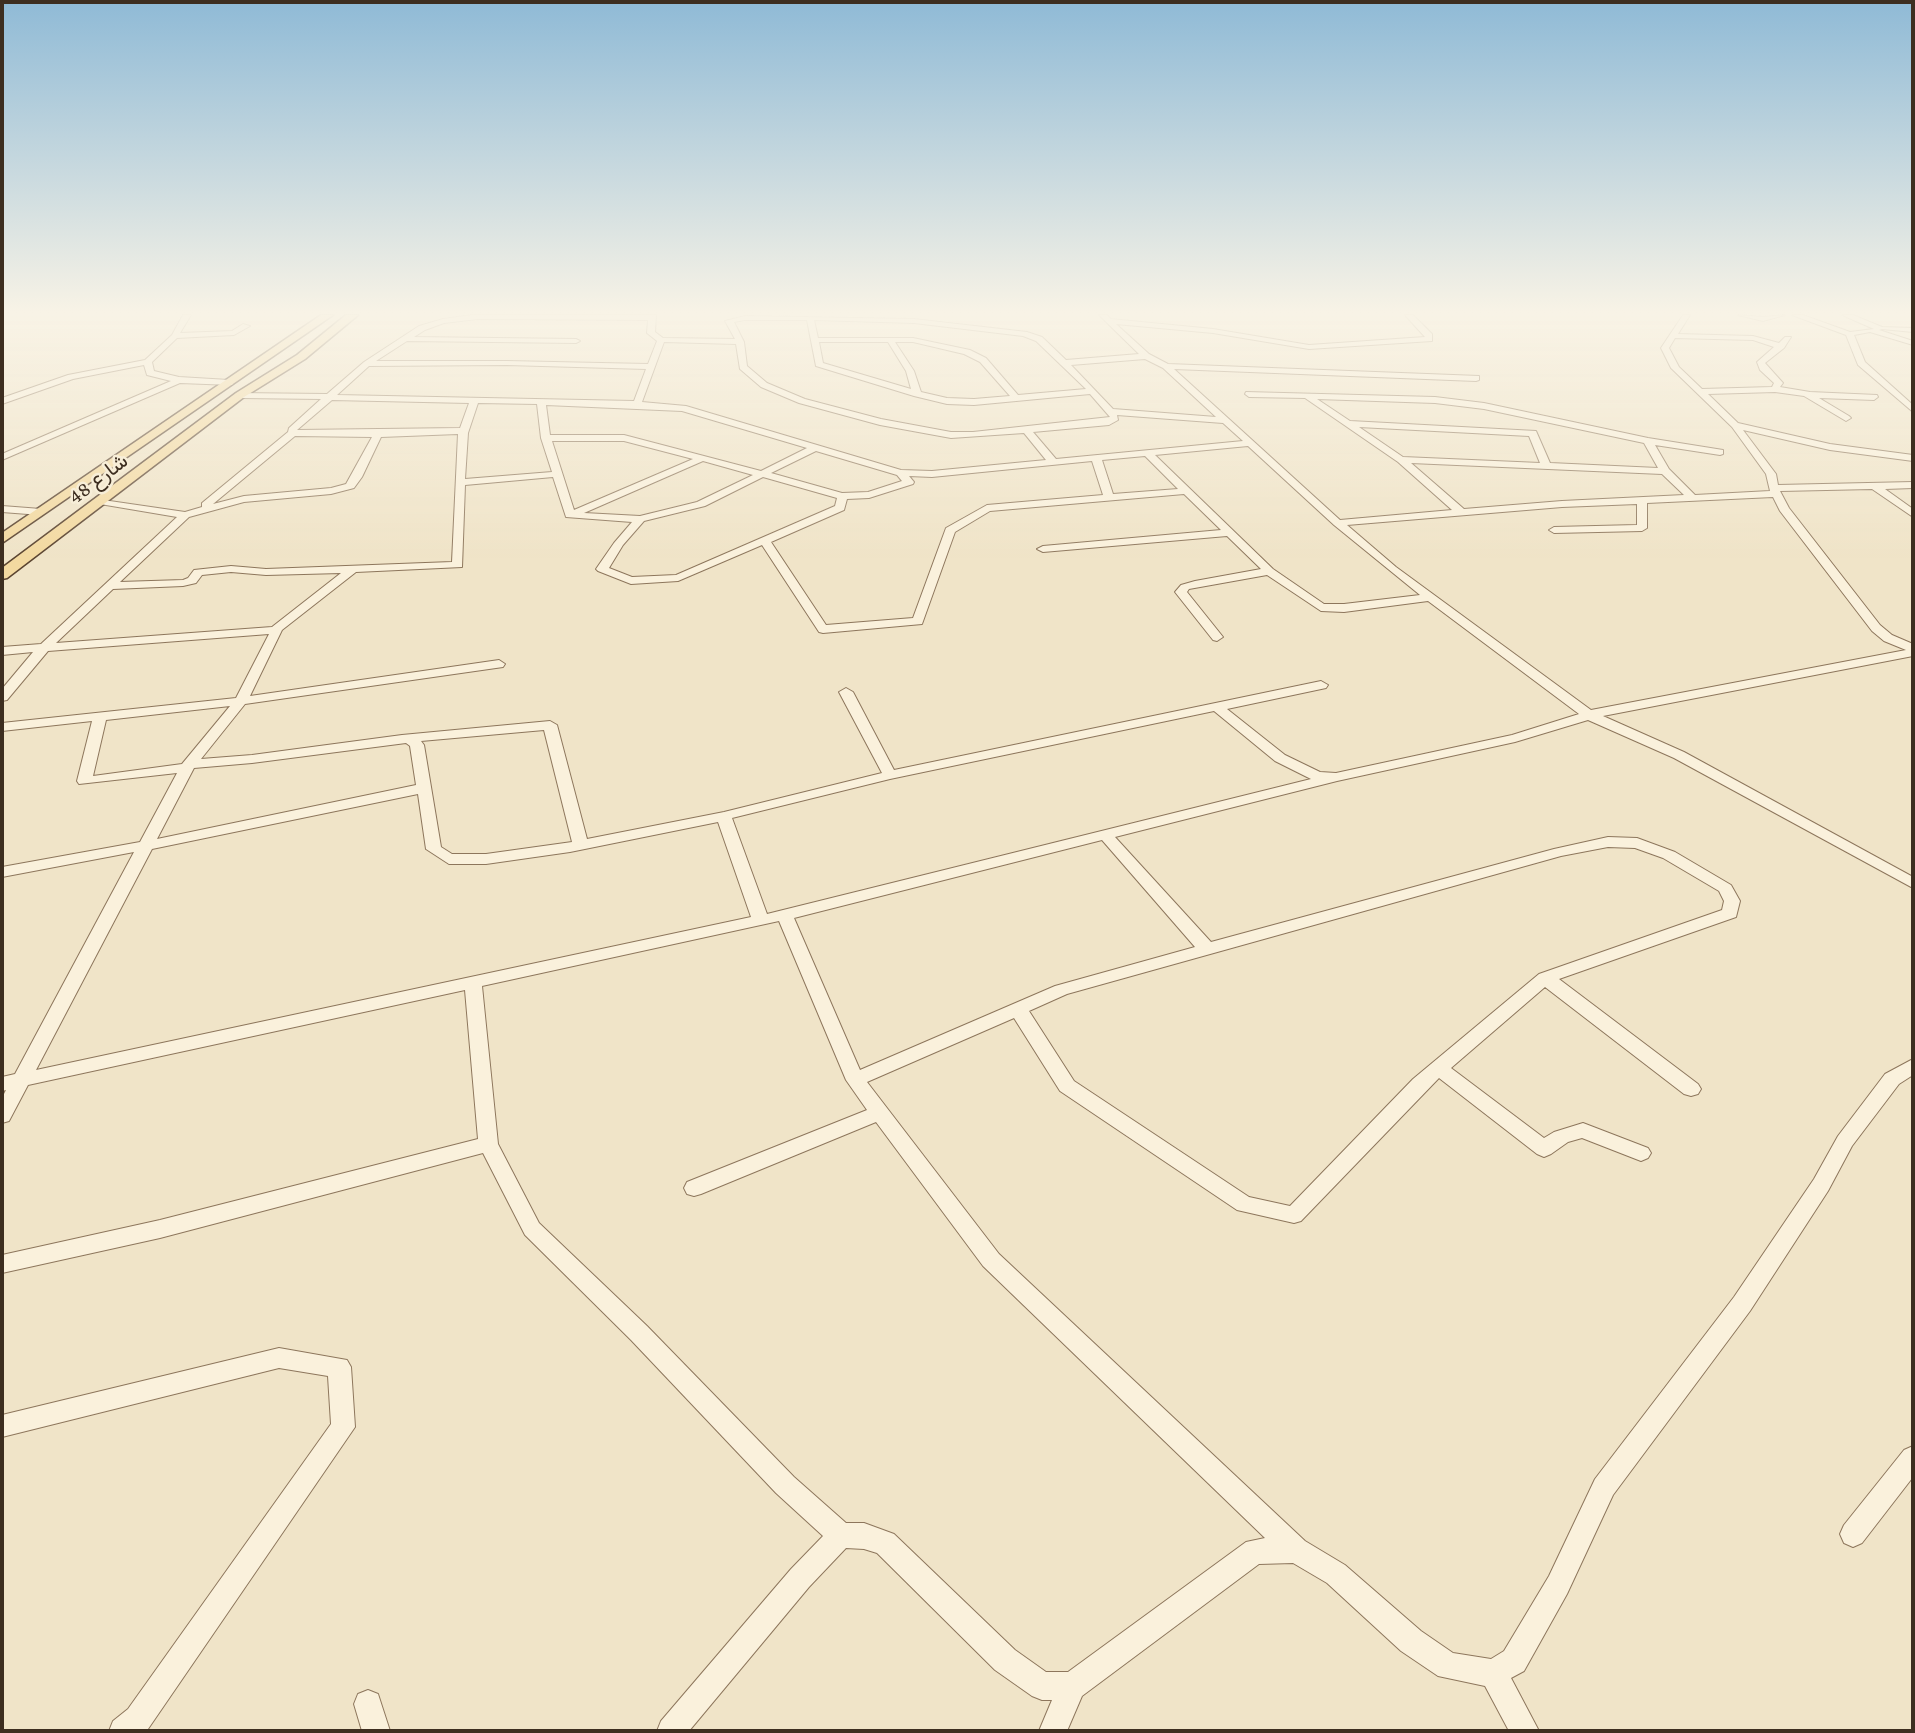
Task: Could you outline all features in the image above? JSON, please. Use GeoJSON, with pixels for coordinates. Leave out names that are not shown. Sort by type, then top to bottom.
{"type":"FeatureCollection","features":[{"type":"Feature","properties":{"kind":"main road","name":"شارع 48"},"geometry":{"type":"LineString","coordinates":[[2,539],[210,396]]}},
{"type":"Feature","properties":{"kind":"main road","name":"شارع 48"},"geometry":{"type":"LineString","coordinates":[[5,570],[240,396]]}},
{"type":"Feature","properties":{"kind":"main road"},"geometry":{"type":"LineString","coordinates":[[188,411],[220,411]]}},
{"type":"Feature","properties":{"kind":"street"},"geometry":{"type":"LineString","coordinates":[[2,457],[143,396]]}},
{"type":"Feature","properties":{"kind":"street"},"geometry":{"type":"LineString","coordinates":[[240,396],[638,404],[683,408],[900,473],[932,474],[1251,443]]}},
{"type":"Feature","properties":{"kind":"street"},"geometry":{"type":"LineString","coordinates":[[638,404],[641,396]]}},
{"type":"Feature","properties":{"kind":"street"},"geometry":{"type":"LineString","coordinates":[[790,396],[880,422],[951,435],[1109,422],[1115,418],[1097,396]]}},
{"type":"Feature","properties":{"kind":"street"},"geometry":{"type":"LineString","coordinates":[[927,396],[958,402],[1040,396]]}},
{"type":"Feature","properties":{"kind":"street"},"geometry":{"type":"LineString","coordinates":[[1199,396],[1338,523],[1431,597],[1589,715],[1679,755],[1913,883]]}},
{"type":"Feature","properties":{"kind":"street"},"geometry":{"type":"LineString","coordinates":[[1286,396],[1472,404],[1648,441],[1720,452]]}},
{"type":"Feature","properties":{"kind":"street"},"geometry":{"type":"LineString","coordinates":[[1704,396],[1735,425],[1771,474],[1775,491],[1784,509],[1876,628],[1888,638],[1913,650]]}},
{"type":"Feature","properties":{"kind":"street"},"geometry":{"type":"LineString","coordinates":[[1808,396],[1846,418]]}},
{"type":"Feature","properties":{"kind":"street"},"geometry":{"type":"LineString","coordinates":[[1848,396],[1874,397]]}},
{"type":"Feature","properties":{"kind":"street"},"geometry":{"type":"LineString","coordinates":[[293,433],[292,430],[331,397]]}},
{"type":"Feature","properties":{"kind":"street"},"geometry":{"type":"LineString","coordinates":[[1308,397],[1401,460],[1463,514]]}},
{"type":"Feature","properties":{"kind":"street"},"geometry":{"type":"LineString","coordinates":[[112,586],[183,583],[192,580],[198,572],[231,569],[266,572],[458,565],[463,431],[474,402]]}},
{"type":"Feature","properties":{"kind":"street"},"geometry":{"type":"LineString","coordinates":[[541,403],[546,438],[570,514]]}},
{"type":"Feature","properties":{"kind":"street"},"geometry":{"type":"LineString","coordinates":[[1111,412],[1225,420]]}},
{"type":"Feature","properties":{"kind":"street"},"geometry":{"type":"LineString","coordinates":[[1349,424],[1533,433],[1546,466]]}},
{"type":"Feature","properties":{"kind":"street"},"geometry":{"type":"LineString","coordinates":[[1735,425],[1830,447],[1913,458]]}},
{"type":"Feature","properties":{"kind":"street"},"geometry":{"type":"LineString","coordinates":[[1026,430],[1054,463]]}},
{"type":"Feature","properties":{"kind":"street"},"geometry":{"type":"LineString","coordinates":[[2,697],[43,649],[190,514],[293,433],[463,431]]}},
{"type":"Feature","properties":{"kind":"street"},"geometry":{"type":"LineString","coordinates":[[100,501],[190,514],[244,499],[331,491],[350,486],[358,477],[378,434]]}},
{"type":"Feature","properties":{"kind":"street"},"geometry":{"type":"LineString","coordinates":[[546,438],[624,438],[842,496],[869,495],[909,482],[900,473]]}},
{"type":"Feature","properties":{"kind":"street"},"geometry":{"type":"LineString","coordinates":[[1648,441],[1665,471],[1692,497]]}},
{"type":"Feature","properties":{"kind":"street"},"geometry":{"type":"LineString","coordinates":[[570,514],[640,520],[701,504],[815,448]]}},
{"type":"Feature","properties":{"kind":"street"},"geometry":{"type":"LineString","coordinates":[[1147,453],[1269,571],[1321,607],[1344,608],[1431,597]]}},
{"type":"Feature","properties":{"kind":"street"},"geometry":{"type":"LineString","coordinates":[[570,514],[702,458]]}},
{"type":"Feature","properties":{"kind":"street"},"geometry":{"type":"LineString","coordinates":[[1096,458],[1109,498]]}},
{"type":"Feature","properties":{"kind":"street"},"geometry":{"type":"LineString","coordinates":[[1401,460],[1665,471]]}},
{"type":"Feature","properties":{"kind":"street"},"geometry":{"type":"LineString","coordinates":[[460,482],[558,474]]}},
{"type":"Feature","properties":{"kind":"street"},"geometry":{"type":"LineString","coordinates":[[1338,523],[1642,499],[1913,485]]}},
{"type":"Feature","properties":{"kind":"street"},"geometry":{"type":"LineString","coordinates":[[1876,487],[1913,514]]}},
{"type":"Feature","properties":{"kind":"street"},"geometry":{"type":"LineString","coordinates":[[765,541],[823,629],[918,621],[950,530],[987,508],[1186,491]]}},
{"type":"Feature","properties":{"kind":"street"},"geometry":{"type":"LineString","coordinates":[[640,520],[619,543],[602,569],[631,581],[678,578],[840,508],[842,496]]}},
{"type":"Feature","properties":{"kind":"street"},"geometry":{"type":"LineString","coordinates":[[1555,530],[1642,528],[1642,499]]}},
{"type":"Feature","properties":{"kind":"street"},"geometry":{"type":"LineString","coordinates":[[2,509],[41,512]]}},
{"type":"Feature","properties":{"kind":"street"},"geometry":{"type":"LineString","coordinates":[[1043,549],[1229,533]]}},
{"type":"Feature","properties":{"kind":"street"},"geometry":{"type":"LineString","coordinates":[[2,651],[275,630],[352,570]]}},
{"type":"Feature","properties":{"kind":"street"},"geometry":{"type":"LineString","coordinates":[[1217,637],[1181,592],[1185,587],[1199,583],[1269,571]]}},
{"type":"Feature","properties":{"kind":"street"},"geometry":{"type":"LineString","coordinates":[[2,1116],[10,1082],[187,766],[241,701],[277,631],[275,630]]}},
{"type":"Feature","properties":{"kind":"street"},"geometry":{"type":"LineString","coordinates":[[10,1082],[761,921],[1336,778],[1515,738],[1589,715],[1913,650]]}},
{"type":"Feature","properties":{"kind":"street"},"geometry":{"type":"LineString","coordinates":[[2,727],[241,701],[499,664]]}},
{"type":"Feature","properties":{"kind":"street"},"geometry":{"type":"LineString","coordinates":[[410,739],[416,745],[434,849],[449,859],[486,859],[582,845],[724,816],[890,775],[1321,685]]}},
{"type":"Feature","properties":{"kind":"street"},"geometry":{"type":"LineString","coordinates":[[846,692],[890,775]]}},
{"type":"Feature","properties":{"kind":"street"},"geometry":{"type":"LineString","coordinates":[[1217,707],[1280,758],[1317,776],[1336,778]]}},
{"type":"Feature","properties":{"kind":"street"},"geometry":{"type":"LineString","coordinates":[[100,717],[84,781],[410,739],[550,725],[582,845]]}},
{"type":"Feature","properties":{"kind":"street"},"geometry":{"type":"LineString","coordinates":[[2,872],[144,846],[423,788]]}},
{"type":"Feature","properties":{"kind":"street"},"geometry":{"type":"LineString","coordinates":[[724,816],[761,921]]}},
{"type":"Feature","properties":{"kind":"street"},"geometry":{"type":"LineString","coordinates":[[1105,835],[1207,948]]}},
{"type":"Feature","properties":{"kind":"street"},"geometry":{"type":"LineString","coordinates":[[855,1080],[1060,990],[1559,852],[1608,842],[1637,843],[1670,855],[1725,888],[1732,901],[1730,913],[1545,978],[1420,1084],[1294,1215],[1244,1204],[1068,1086],[1018,1009]]}},
{"type":"Feature","properties":{"kind":"street"},"geometry":{"type":"LineString","coordinates":[[785,915],[855,1080],[991,1260],[1296,1550],[1336,1574],[1411,1641],[1448,1666],[1493,1673],[1514,1661],[1558,1585],[1604,1487],[1742,1304],[1821,1185],[1845,1141],[1892,1079],[1913,1066]]}},
{"type":"Feature","properties":{"kind":"street"},"geometry":{"type":"LineString","coordinates":[[1545,978],[1691,1089]]}},
{"type":"Feature","properties":{"kind":"street"},"geometry":{"type":"LineString","coordinates":[[473,982],[488,1144],[532,1228],[785,1485],[841,1535],[864,1536],[885,1543],[1005,1660],[1042,1686],[1072,1686]]}},
{"type":"Feature","properties":{"kind":"street"},"geometry":{"type":"LineString","coordinates":[[1439,1068],[1544,1149],[1561,1137],[1583,1130],[1641,1153]]}},
{"type":"Feature","properties":{"kind":"street"},"geometry":{"type":"LineString","coordinates":[[694,1188],[879,1113]]}},
{"type":"Feature","properties":{"kind":"street"},"geometry":{"type":"LineString","coordinates":[[2,1264],[160,1229],[488,1144]]}},
{"type":"Feature","properties":{"kind":"street"},"geometry":{"type":"LineString","coordinates":[[2,1426],[279,1358],[339,1367],[343,1427],[138,1718],[123,1731]]}},
{"type":"Feature","properties":{"kind":"street"},"geometry":{"type":"LineString","coordinates":[[1853,1534],[1913,1458]]}},
{"type":"Feature","properties":{"kind":"street"},"geometry":{"type":"LineString","coordinates":[[671,1731],[800,1578],[841,1535]]}},
{"type":"Feature","properties":{"kind":"street"},"geometry":{"type":"LineString","coordinates":[[1053,1731],[1072,1686],[1255,1551],[1296,1550]]}},
{"type":"Feature","properties":{"kind":"street"},"geometry":{"type":"LineString","coordinates":[[1493,1673],[1525,1731]]}},
{"type":"Feature","properties":{"kind":"street"},"geometry":{"type":"LineString","coordinates":[[368,1704],[376,1731]]}}]}
